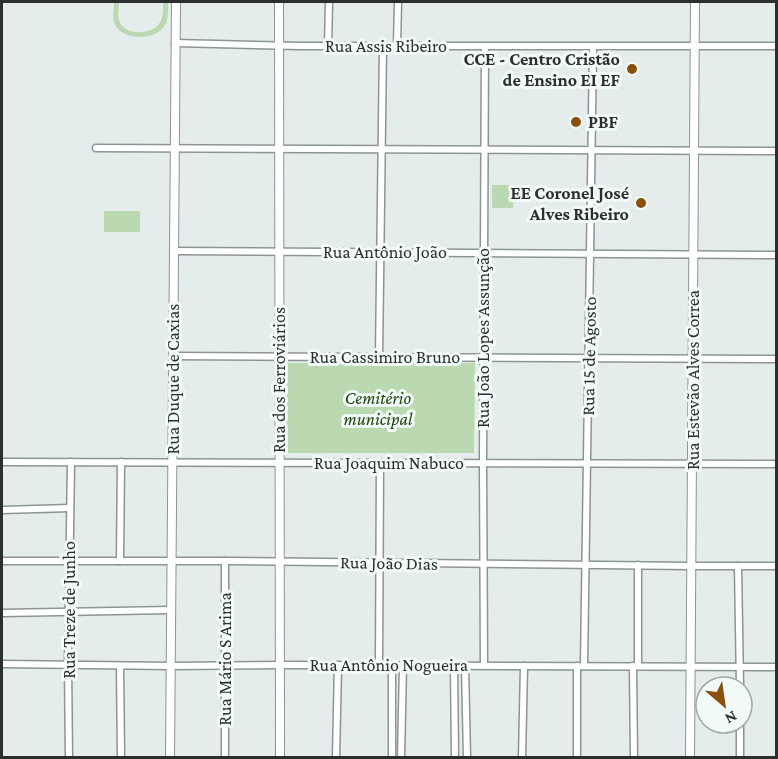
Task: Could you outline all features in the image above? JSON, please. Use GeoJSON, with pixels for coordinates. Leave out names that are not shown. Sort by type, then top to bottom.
{"type":"FeatureCollection","features":[{"type":"Feature","properties":{"kind":"main road","name":"Rua Duque de Caxias"},"geometry":{"type":"LineString","coordinates":[[170,758],[176,2]]}},
{"type":"Feature","properties":{"kind":"main road","name":"Rua dos Ferroviários"},"geometry":{"type":"LineString","coordinates":[[279,2],[280,758]]}},
{"type":"Feature","properties":{"kind":"main road","name":"Rua Estevão Alves Correa"},"geometry":{"type":"LineString","coordinates":[[690,758],[695,2]]}},
{"type":"Feature","properties":{"kind":"street"},"geometry":{"type":"LineString","coordinates":[[328,46],[329,2]]}},
{"type":"Feature","properties":{"kind":"street"},"geometry":{"type":"LineString","coordinates":[[397,46],[398,2]]}},
{"type":"Feature","properties":{"kind":"street","name":"Rua Assis Ribeiro"},"geometry":{"type":"LineString","coordinates":[[175,43],[279,46],[777,46]]}},
{"type":"Feature","properties":{"kind":"street"},"geometry":{"type":"LineString","coordinates":[[379,357],[382,45]]}},
{"type":"Feature","properties":{"kind":"street","name":"Rua João Lopes Assunção"},"geometry":{"type":"LineString","coordinates":[[484,665],[485,47]]}},
{"type":"Feature","properties":{"kind":"street","name":"Rua 15 de Agosto"},"geometry":{"type":"LineString","coordinates":[[577,758],[586,565],[593,47]]}},
{"type":"Feature","properties":{"kind":"street"},"geometry":{"type":"LineString","coordinates":[[96,148],[777,151]]}},
{"type":"Feature","properties":{"kind":"street","name":"Rua Antônio João"},"geometry":{"type":"LineString","coordinates":[[174,251],[777,255]]}},
{"type":"Feature","properties":{"kind":"street","name":"Rua Cassimiro Bruno"},"geometry":{"type":"LineString","coordinates":[[173,356],[777,359]]}},
{"type":"Feature","properties":{"kind":"street","name":"Rua Joaquim Nabuco"},"geometry":{"type":"LineString","coordinates":[[2,462],[777,464]]}},
{"type":"Feature","properties":{"kind":"street","name":"Rua Treze de Junho"},"geometry":{"type":"LineString","coordinates":[[69,758],[71,462]]}},
{"type":"Feature","properties":{"kind":"street"},"geometry":{"type":"LineString","coordinates":[[120,561],[122,462]]}},
{"type":"Feature","properties":{"kind":"street"},"geometry":{"type":"LineString","coordinates":[[379,665],[380,463]]}},
{"type":"Feature","properties":{"kind":"street"},"geometry":{"type":"LineString","coordinates":[[2,510],[70,508]]}},
{"type":"Feature","properties":{"kind":"street","name":"Rua João Dias"},"geometry":{"type":"LineString","coordinates":[[2,561],[777,566]]}},
{"type":"Feature","properties":{"kind":"street","name":"Rua Mário S Arima"},"geometry":{"type":"LineString","coordinates":[[225,561],[225,758]]}},
{"type":"Feature","properties":{"kind":"street"},"geometry":{"type":"LineString","coordinates":[[634,758],[638,565]]}},
{"type":"Feature","properties":{"kind":"street"},"geometry":{"type":"LineString","coordinates":[[738,566],[740,675]]}},
{"type":"Feature","properties":{"kind":"street"},"geometry":{"type":"LineString","coordinates":[[2,613],[171,610]]}},
{"type":"Feature","properties":{"kind":"street","name":"Rua Antônio Nogueira"},"geometry":{"type":"LineString","coordinates":[[2,664],[777,667]]}},
{"type":"Feature","properties":{"kind":"street"},"geometry":{"type":"LineString","coordinates":[[336,758],[338,665]]}},
{"type":"Feature","properties":{"kind":"street"},"geometry":{"type":"LineString","coordinates":[[392,665],[392,758]]}},
{"type":"Feature","properties":{"kind":"street"},"geometry":{"type":"LineString","coordinates":[[401,758],[403,665]]}},
{"type":"Feature","properties":{"kind":"street"},"geometry":{"type":"LineString","coordinates":[[454,665],[455,758]]}},
{"type":"Feature","properties":{"kind":"street"},"geometry":{"type":"LineString","coordinates":[[465,665],[466,758]]}},
{"type":"Feature","properties":{"kind":"street"},"geometry":{"type":"LineString","coordinates":[[120,666],[121,758]]}},
{"type":"Feature","properties":{"kind":"street"},"geometry":{"type":"LineString","coordinates":[[522,758],[524,666]]}},
{"type":"Feature","properties":{"kind":"street"},"geometry":{"type":"LineString","coordinates":[[740,735],[740,758]]}},
{"type":"Feature","properties":{"kind":"green space"},"geometry":{"type":"Polygon","coordinates":[[[114,2],[119,2],[119,20],[126,29],[144,32],[159,24],[162,19],[163,2],[168,2],[165,25],[155,34],[148,36],[125,34],[114,23],[114,2]]]}},
{"type":"Feature","properties":{"kind":"green space"},"geometry":{"type":"Polygon","coordinates":[[[492,185],[508,185],[514,190],[513,208],[492,208],[492,185]]]}},
{"type":"Feature","properties":{"kind":"green space"},"geometry":{"type":"Polygon","coordinates":[[[104,211],[140,211],[140,232],[104,232],[104,211]]]}},
{"type":"Feature","properties":{"kind":"green space","name":"Cemitério municipal"},"geometry":{"type":"Polygon","coordinates":[[[282,363],[475,363],[474,453],[282,453],[282,363]]]}},
{"type":"Feature","properties":{"kind":"place","name":"CCE - Centro Cristão de Ensino EI EF"},"geometry":{"type":"Point","coordinates":[632,69]}},
{"type":"Feature","properties":{"kind":"place","name":"PBF"},"geometry":{"type":"Point","coordinates":[576,122]}},
{"type":"Feature","properties":{"kind":"place","name":"EE Coronel José Alves Ribeiro"},"geometry":{"type":"Point","coordinates":[641,203]}}]}
